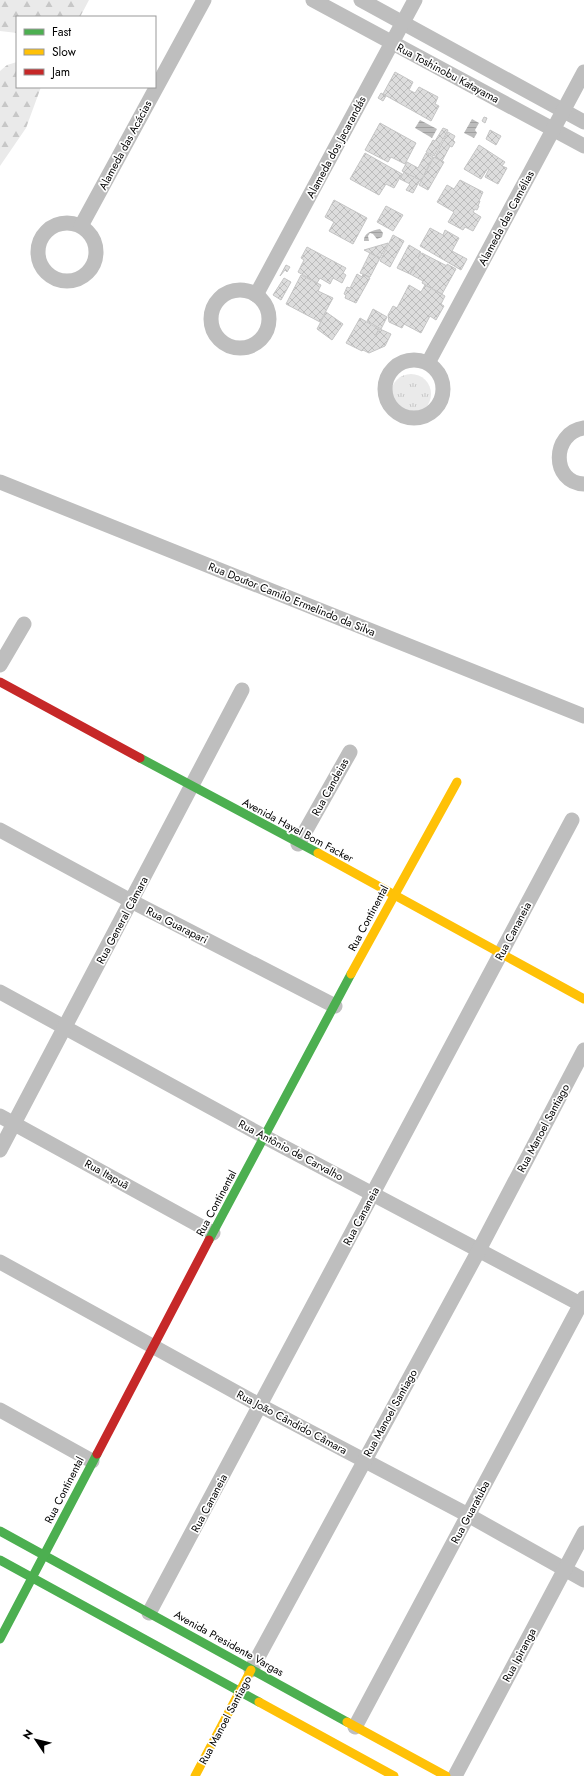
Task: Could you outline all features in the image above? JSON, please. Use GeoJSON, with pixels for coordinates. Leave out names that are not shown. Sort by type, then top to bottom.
{"type":"FeatureCollection","features":[{"type":"Feature","properties":{"kind":"street","name":"Alameda das Acácias"},"geometry":{"type":"LineString","coordinates":[[81,226],[204,0]]}},
{"type":"Feature","properties":{"kind":"street","name":"Rua Toshinobu Katayama"},"geometry":{"type":"LineString","coordinates":[[313,0],[584,146]]}},
{"type":"Feature","properties":{"kind":"street","name":"Rua Toshinobu Katayama"},"geometry":{"type":"LineString","coordinates":[[361,0],[584,122]]}},
{"type":"Feature","properties":{"kind":"street","name":"Alameda dos Jacarandás"},"geometry":{"type":"LineString","coordinates":[[256,295],[415,0]]}},
{"type":"Feature","properties":{"kind":"street","name":"Alameda das Camélias"},"geometry":{"type":"LineString","coordinates":[[428,364],[584,72]]}},
{"type":"Feature","properties":{"kind":"street"},"geometry":{"type":"LineString","coordinates":[[584,428],[573,432],[566,438],[561,446],[559,456],[560,466],[565,474],[572,480],[584,484]]}},
{"type":"Feature","properties":{"kind":"street","name":"Rua Doutor Camilo Ermelindo da Silva"},"geometry":{"type":"LineString","coordinates":[[0,482],[584,716]]}},
{"type":"Feature","properties":{"kind":"street"},"geometry":{"type":"LineString","coordinates":[[0,665],[24,624]]}},
{"type":"Feature","properties":{"kind":"street","name":"Avenida Hayel Bom Facker"},"geometry":{"type":"LineString","coordinates":[[0,682],[298,844],[394,894],[584,999]]}},
{"type":"Feature","properties":{"kind":"street","name":"Rua General Câmara"},"geometry":{"type":"LineString","coordinates":[[0,1150],[242,690]]}},
{"type":"Feature","properties":{"kind":"street","name":"Rua Candeias"},"geometry":{"type":"LineString","coordinates":[[298,844],[350,752]]}},
{"type":"Feature","properties":{"kind":"street","name":"Rua Continental"},"geometry":{"type":"LineString","coordinates":[[0,1639],[31,1577],[213,1233],[394,894],[457,782]]}},
{"type":"Feature","properties":{"kind":"street","name":"Rua Cananeia"},"geometry":{"type":"LineString","coordinates":[[149,1613],[261,1406],[572,820]]}},
{"type":"Feature","properties":{"kind":"street","name":"Rua Guarapari"},"geometry":{"type":"LineString","coordinates":[[0,830],[132,901],[335,1006]]}},
{"type":"Feature","properties":{"kind":"street","name":"Rua Antônio de Carvalho"},"geometry":{"type":"LineString","coordinates":[[0,992],[265,1137],[583,1303]]}},
{"type":"Feature","properties":{"kind":"street","name":"Rua Manoel Santiago"},"geometry":{"type":"LineString","coordinates":[[195,1776],[238,1692],[479,1250],[584,1050]]}},
{"type":"Feature","properties":{"kind":"street","name":"Rua Itapuã"},"geometry":{"type":"LineString","coordinates":[[0,1116],[213,1233]]}},
{"type":"Feature","properties":{"kind":"street","name":"Rua João Cândido Câmara"},"geometry":{"type":"LineString","coordinates":[[0,1262],[153,1348],[468,1515],[584,1580]]}},
{"type":"Feature","properties":{"kind":"street","name":"Rua Guaratuba"},"geometry":{"type":"LineString","coordinates":[[355,1727],[583,1303]]}},
{"type":"Feature","properties":{"kind":"street"},"geometry":{"type":"LineString","coordinates":[[0,1410],[92,1461]]}},
{"type":"Feature","properties":{"kind":"street","name":"Avenida Presidente Vargas"},"geometry":{"type":"LineString","coordinates":[[0,1531],[43,1556],[446,1776]]}},
{"type":"Feature","properties":{"kind":"street","name":"Rua Ipiranga"},"geometry":{"type":"LineString","coordinates":[[455,1776],[584,1533]]}},
{"type":"Feature","properties":{"kind":"street"},"geometry":{"type":"LineString","coordinates":[[0,1560],[238,1692],[394,1776]]}},
{"type":"Feature","properties":{"kind":"green space"},"geometry":{"type":"Polygon","coordinates":[[[0,0],[89,0],[81,16],[16,16],[16,33],[0,31],[0,0]]]}},
{"type":"Feature","properties":{"kind":"green space"},"geometry":{"type":"Polygon","coordinates":[[[16,62],[16,88],[41,88],[26,128],[0,166],[0,71],[7,65],[16,62]]]}},
{"type":"Feature","properties":{"kind":"green space"},"geometry":{"type":"Polygon","coordinates":[[[411,374],[419,376],[425,380],[429,386],[431,394],[429,402],[425,408],[419,412],[411,414],[403,412],[397,408],[393,402],[391,394],[393,386],[397,380],[403,376],[411,374]]]}},
{"type":"Feature","properties":{"kind":"shaded area"},"geometry":{"type":"Polygon","coordinates":[[[472,119],[479,123],[475,130],[477,133],[474,138],[464,133],[472,119]]]}},
{"type":"Feature","properties":{"kind":"shaded area"},"geometry":{"type":"Polygon","coordinates":[[[420,120],[437,129],[432,138],[415,128],[420,120]]]}},
{"type":"Feature","properties":{"kind":"shaded area"},"geometry":{"type":"Polygon","coordinates":[[[380,229],[383,233],[382,237],[377,239],[370,233],[368,236],[369,241],[364,241],[367,234],[380,229]]]}},
{"type":"Feature","properties":{"kind":"building"},"geometry":{"type":"Polygon","coordinates":[[[395,72],[413,82],[409,90],[415,93],[419,87],[438,97],[435,104],[439,106],[431,121],[383,94],[395,72]]]}},
{"type":"Feature","properties":{"kind":"building"},"geometry":{"type":"Polygon","coordinates":[[[381,93],[386,96],[383,101],[378,98],[381,93]]]}},
{"type":"Feature","properties":{"kind":"building"},"geometry":{"type":"Polygon","coordinates":[[[484,117],[487,118],[485,123],[482,121],[484,117]]]}},
{"type":"Feature","properties":{"kind":"building"},"geometry":{"type":"Polygon","coordinates":[[[380,123],[416,143],[405,164],[391,157],[388,162],[365,150],[380,123]]]}},
{"type":"Feature","properties":{"kind":"building"},"geometry":{"type":"Polygon","coordinates":[[[443,128],[448,130],[434,156],[426,152],[433,140],[435,141],[443,128]]]}},
{"type":"Feature","properties":{"kind":"building"},"geometry":{"type":"Polygon","coordinates":[[[490,130],[501,136],[496,145],[486,139],[490,130]]]}},
{"type":"Feature","properties":{"kind":"building"},"geometry":{"type":"Polygon","coordinates":[[[448,132],[455,136],[453,140],[455,142],[452,147],[450,146],[442,161],[435,157],[448,132]]]}},
{"type":"Feature","properties":{"kind":"building"},"geometry":{"type":"Polygon","coordinates":[[[479,145],[505,162],[502,166],[507,168],[498,184],[485,177],[489,169],[488,168],[481,179],[464,169],[479,145]]]}},
{"type":"Feature","properties":{"kind":"building"},"geometry":{"type":"Polygon","coordinates":[[[365,153],[402,174],[394,188],[386,184],[379,195],[350,179],[365,153]]]}},
{"type":"Feature","properties":{"kind":"building"},"geometry":{"type":"Polygon","coordinates":[[[426,153],[433,157],[421,181],[402,171],[407,162],[418,168],[426,153]]]}},
{"type":"Feature","properties":{"kind":"building"},"geometry":{"type":"Polygon","coordinates":[[[434,157],[444,162],[428,190],[419,185],[434,157]]]}},
{"type":"Feature","properties":{"kind":"building"},"geometry":{"type":"Polygon","coordinates":[[[404,172],[420,180],[413,193],[406,190],[410,184],[400,179],[404,172]]]}},
{"type":"Feature","properties":{"kind":"building"},"geometry":{"type":"Polygon","coordinates":[[[460,180],[483,192],[477,210],[475,209],[473,212],[481,217],[473,231],[465,227],[463,230],[448,222],[454,212],[437,202],[447,185],[454,189],[460,180]]]}},
{"type":"Feature","properties":{"kind":"building"},"geometry":{"type":"Polygon","coordinates":[[[334,200],[367,218],[353,244],[329,231],[334,222],[325,217],[334,200]]]}},
{"type":"Feature","properties":{"kind":"building"},"geometry":{"type":"Polygon","coordinates":[[[386,206],[403,215],[393,231],[377,222],[386,206]]]}},
{"type":"Feature","properties":{"kind":"building"},"geometry":{"type":"Polygon","coordinates":[[[430,228],[443,235],[445,230],[459,238],[452,251],[467,259],[461,270],[420,246],[430,228]]]}},
{"type":"Feature","properties":{"kind":"building"},"geometry":{"type":"Polygon","coordinates":[[[393,235],[404,241],[390,267],[380,261],[393,235]]]}},
{"type":"Feature","properties":{"kind":"building"},"geometry":{"type":"Polygon","coordinates":[[[388,243],[380,258],[364,250],[388,243]]]}},
{"type":"Feature","properties":{"kind":"building"},"geometry":{"type":"Polygon","coordinates":[[[409,245],[421,252],[418,258],[422,253],[456,269],[442,294],[422,283],[423,281],[397,268],[409,245]]]}},
{"type":"Feature","properties":{"kind":"building"},"geometry":{"type":"Polygon","coordinates":[[[307,247],[346,268],[343,273],[346,275],[342,283],[333,278],[330,284],[320,278],[317,283],[298,272],[304,260],[301,258],[307,247]]]}},
{"type":"Feature","properties":{"kind":"building"},"geometry":{"type":"Polygon","coordinates":[[[370,253],[380,258],[370,277],[360,273],[370,253]]]}},
{"type":"Feature","properties":{"kind":"building"},"geometry":{"type":"Polygon","coordinates":[[[286,265],[290,267],[287,272],[285,270],[280,276],[286,265]]]}},
{"type":"Feature","properties":{"kind":"building"},"geometry":{"type":"Polygon","coordinates":[[[357,274],[362,277],[363,274],[370,278],[356,303],[345,298],[346,295],[344,294],[347,287],[350,288],[357,274]]]}},
{"type":"Feature","properties":{"kind":"building"},"geometry":{"type":"Polygon","coordinates":[[[301,275],[321,285],[318,291],[333,298],[320,322],[286,304],[301,275]]]}},
{"type":"Feature","properties":{"kind":"building"},"geometry":{"type":"Polygon","coordinates":[[[284,278],[291,282],[281,300],[273,295],[284,278]]]}},
{"type":"Feature","properties":{"kind":"building"},"geometry":{"type":"Polygon","coordinates":[[[409,285],[421,292],[425,285],[445,296],[441,304],[444,306],[436,320],[430,316],[421,333],[404,324],[402,328],[389,322],[388,315],[393,306],[397,308],[409,285]]]}},
{"type":"Feature","properties":{"kind":"building"},"geometry":{"type":"Polygon","coordinates":[[[373,309],[387,317],[381,329],[367,321],[373,309]]]}},
{"type":"Feature","properties":{"kind":"building"},"geometry":{"type":"Polygon","coordinates":[[[326,312],[343,324],[332,340],[317,329],[326,312]]]}},
{"type":"Feature","properties":{"kind":"building"},"geometry":{"type":"Polygon","coordinates":[[[360,318],[379,329],[375,336],[380,329],[391,334],[385,346],[369,353],[346,343],[360,318]]]}},
{"type":"Feature","properties":{"kind":"traffic: fast"},"geometry":{"type":"LineString","coordinates":[[140,758],[318,853]]}},
{"type":"Feature","properties":{"kind":"traffic: fast"},"geometry":{"type":"LineString","coordinates":[[209,1240],[351,974]]}},
{"type":"Feature","properties":{"kind":"traffic: fast"},"geometry":{"type":"LineString","coordinates":[[0,1639],[97,1454]]}},
{"type":"Feature","properties":{"kind":"traffic: fast"},"geometry":{"type":"LineString","coordinates":[[0,1531],[347,1722]]}},
{"type":"Feature","properties":{"kind":"traffic: fast"},"geometry":{"type":"LineString","coordinates":[[0,1560],[259,1702]]}},
{"type":"Feature","properties":{"kind":"traffic: slow"},"geometry":{"type":"LineString","coordinates":[[351,974],[457,782]]}},
{"type":"Feature","properties":{"kind":"traffic: slow"},"geometry":{"type":"LineString","coordinates":[[318,853],[584,999]]}},
{"type":"Feature","properties":{"kind":"traffic: slow"},"geometry":{"type":"LineString","coordinates":[[195,1776],[251,1670]]}},
{"type":"Feature","properties":{"kind":"traffic: slow"},"geometry":{"type":"LineString","coordinates":[[259,1702],[394,1776]]}},
{"type":"Feature","properties":{"kind":"traffic: slow"},"geometry":{"type":"LineString","coordinates":[[347,1722],[446,1776]]}},
{"type":"Feature","properties":{"kind":"traffic: jam"},"geometry":{"type":"LineString","coordinates":[[0,682],[140,758]]}},
{"type":"Feature","properties":{"kind":"traffic: jam"},"geometry":{"type":"LineString","coordinates":[[97,1454],[209,1240]]}}]}
